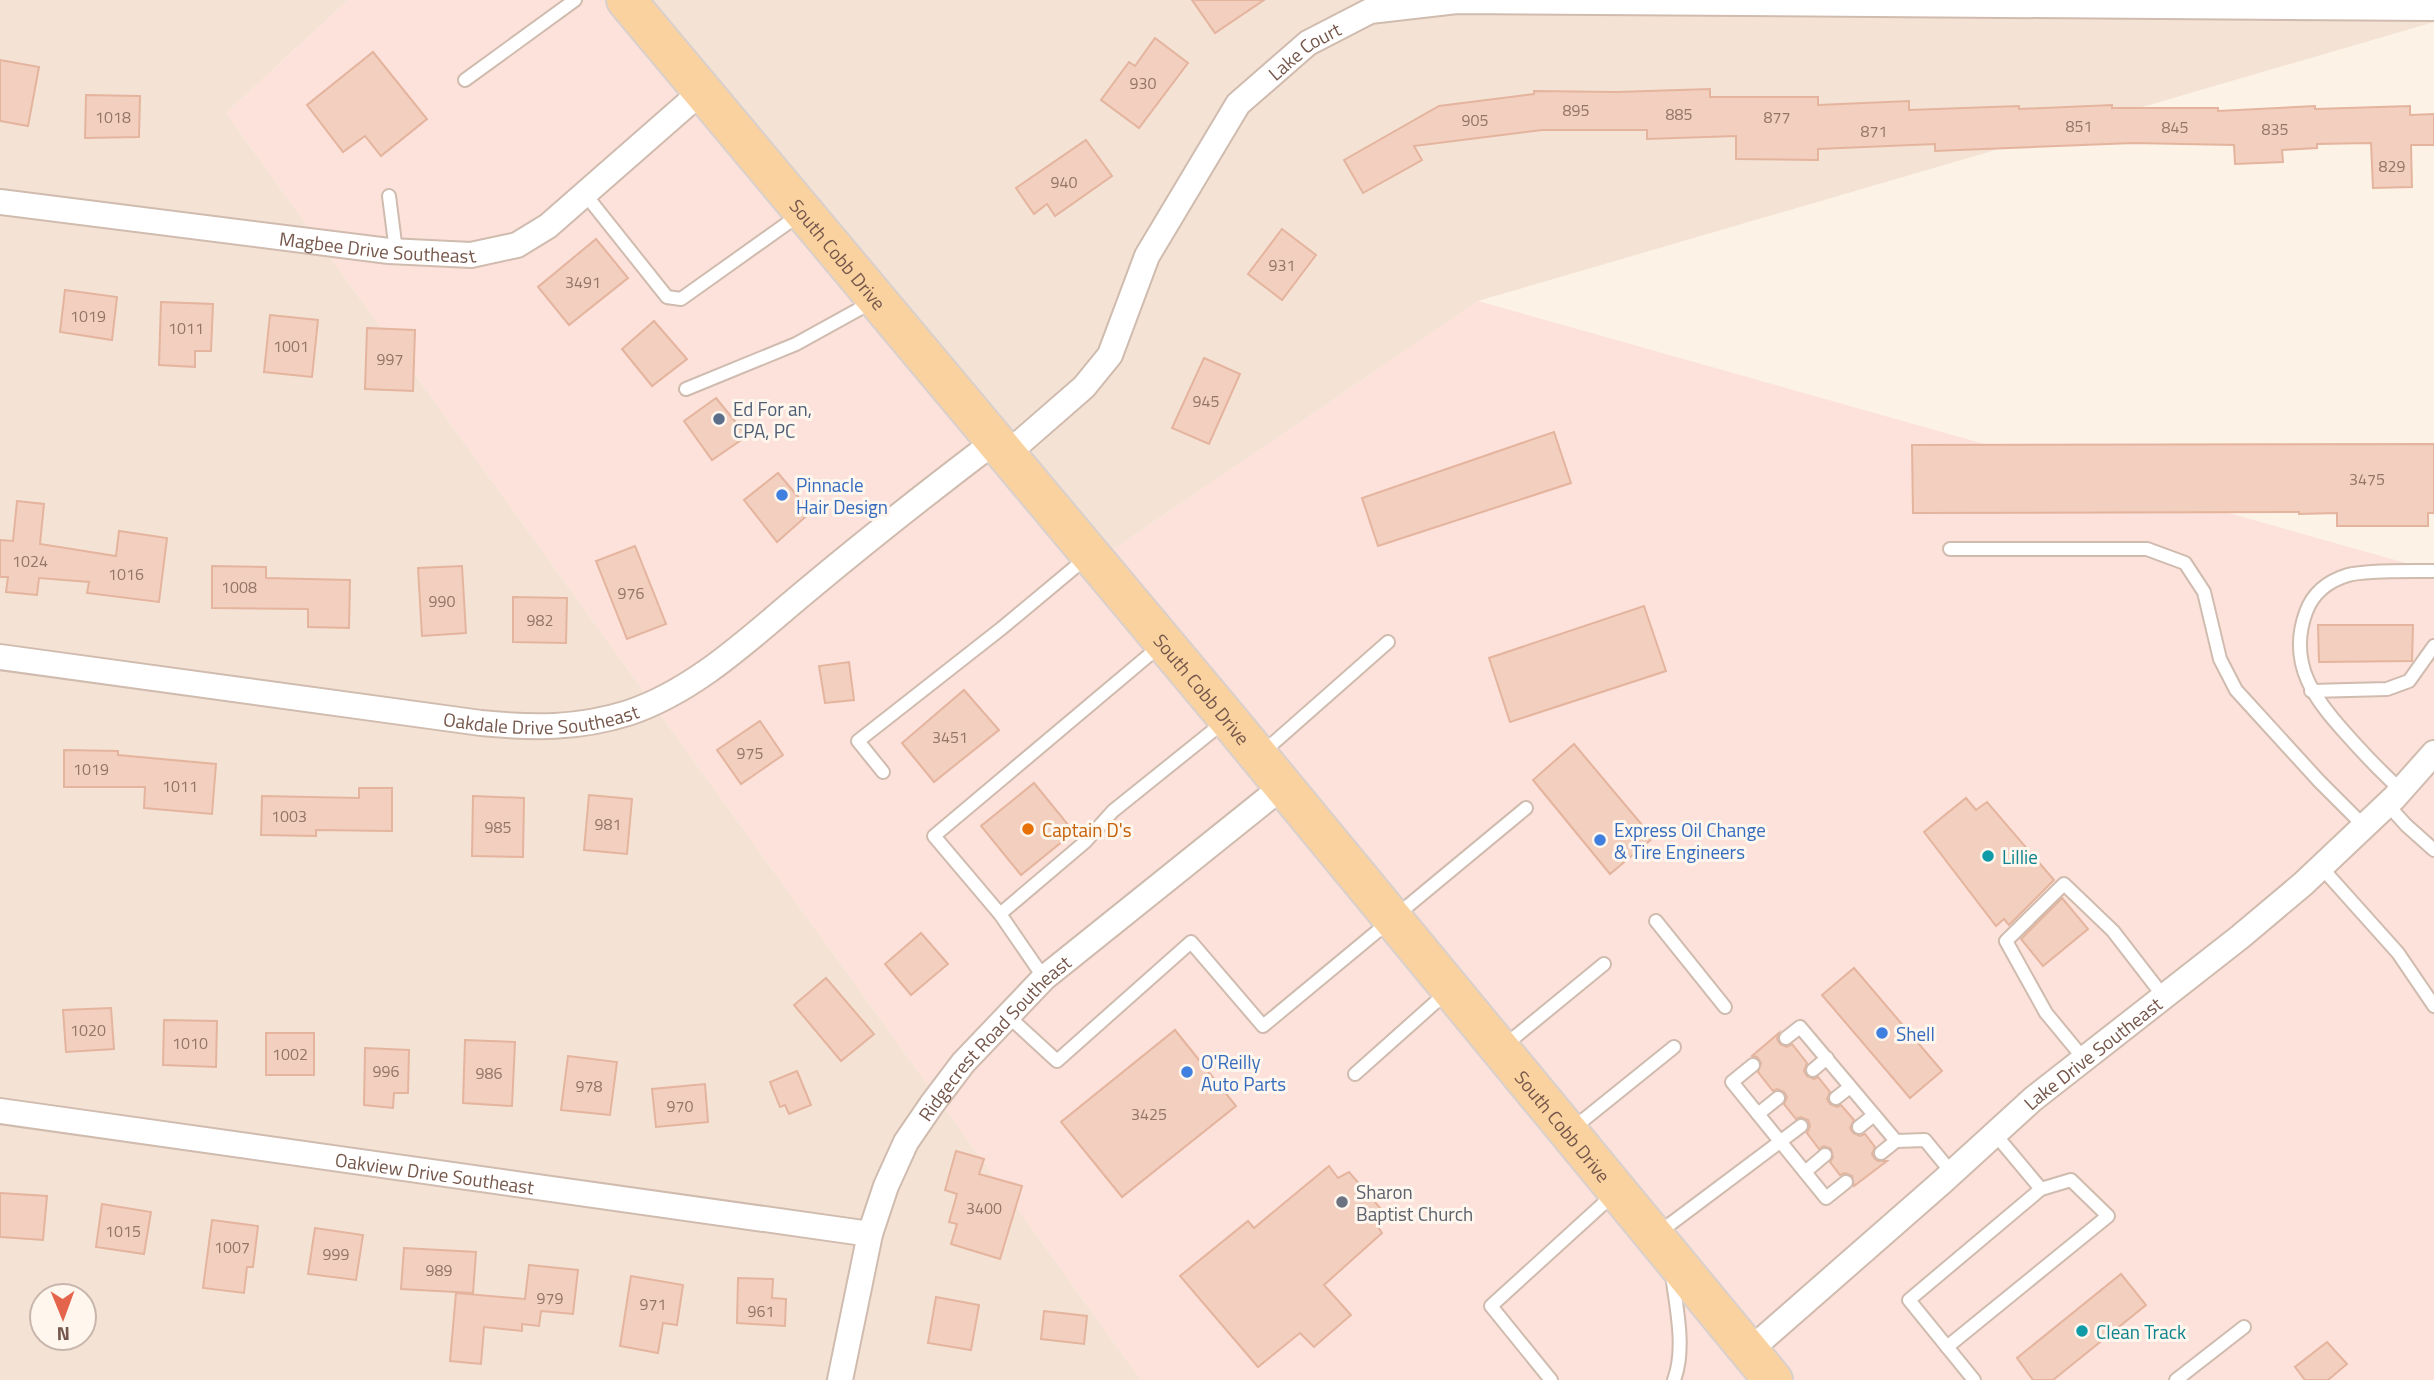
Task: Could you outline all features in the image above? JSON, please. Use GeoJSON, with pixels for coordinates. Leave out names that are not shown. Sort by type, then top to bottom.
{"type":"FeatureCollection","features":[{"type":"Feature","properties":{"kind":"main road","name":"South Cobb Drive"},"geometry":{"type":"LineString","coordinates":[[626,0],[1228,719],[1773,1380]]}},
{"type":"Feature","properties":{"kind":"street","name":"Lake Court"},"geometry":{"type":"LineString","coordinates":[[1000,448],[1084,387],[1110,355],[1147,256],[1238,104],[1308,43],[1370,11],[1457,1],[2434,8]]}},
{"type":"Feature","properties":{"kind":"street","name":"Magbee Drive Southeast"},"geometry":{"type":"LineString","coordinates":[[0,202],[396,251],[471,255],[517,245],[548,226],[701,92]]}},
{"type":"Feature","properties":{"kind":"street","name":"Oakdale Drive Southeast"},"geometry":{"type":"LineString","coordinates":[[0,657],[481,723],[555,727],[587,724],[629,712],[692,681],[920,496],[1000,448]]}},
{"type":"Feature","properties":{"kind":"street","name":"Lake Drive Southeast"},"geometry":{"type":"LineString","coordinates":[[1749,1351],[2033,1099],[2240,936],[2320,867],[2394,797],[2434,753]]}},
{"type":"Feature","properties":{"kind":"street","name":"Ridgecrest Road Southeast"},"geometry":{"type":"LineString","coordinates":[[839,1380],[870,1234],[886,1186],[906,1142],[932,1104],[963,1063],[1044,978],[1282,787]]}},
{"type":"Feature","properties":{"kind":"street","name":"Oakview Drive Southeast"},"geometry":{"type":"LineString","coordinates":[[0,1111],[870,1234]]}},
{"type":"Feature","properties":{"kind":"lane"},"geometry":{"type":"LineString","coordinates":[[464,80],[575,0]]}},
{"type":"Feature","properties":{"kind":"lane"},"geometry":{"type":"LineString","coordinates":[[585,194],[667,297],[681,299],[803,213]]}},
{"type":"Feature","properties":{"kind":"lane"},"geometry":{"type":"LineString","coordinates":[[389,196],[396,251]]}},
{"type":"Feature","properties":{"kind":"lane"},"geometry":{"type":"LineString","coordinates":[[686,389],[796,344],[876,300]]}},
{"type":"Feature","properties":{"kind":"lane"},"geometry":{"type":"LineString","coordinates":[[1950,549],[2147,549],[2185,563],[2204,592],[2221,659],[2236,690],[2364,826]]}},
{"type":"Feature","properties":{"kind":"lane"},"geometry":{"type":"LineString","coordinates":[[883,772],[858,741],[1090,555]]}},
{"type":"Feature","properties":{"kind":"lane"},"geometry":{"type":"LineString","coordinates":[[2434,571],[2350,574],[2329,583],[2311,599],[2300,628],[2301,664],[2311,691],[2376,767],[2394,797],[2406,825],[2434,850]]}},
{"type":"Feature","properties":{"kind":"lane"},"geometry":{"type":"LineString","coordinates":[[1044,978],[1000,914],[934,836],[1164,642]]}},
{"type":"Feature","properties":{"kind":"lane"},"geometry":{"type":"LineString","coordinates":[[1258,756],[1388,642]]}},
{"type":"Feature","properties":{"kind":"lane"},"geometry":{"type":"LineString","coordinates":[[2311,691],[2388,689],[2409,681],[2434,646]]}},
{"type":"Feature","properties":{"kind":"lane"},"geometry":{"type":"LineString","coordinates":[[1000,914],[1085,842],[1113,811],[1228,719]]}},
{"type":"Feature","properties":{"kind":"lane"},"geometry":{"type":"LineString","coordinates":[[1008,1016],[1057,1060],[1191,942],[1264,1026],[1526,808]]}},
{"type":"Feature","properties":{"kind":"lane"},"geometry":{"type":"LineString","coordinates":[[2320,867],[2398,953],[2434,1006]]}},
{"type":"Feature","properties":{"kind":"lane"},"geometry":{"type":"LineString","coordinates":[[2084,1059],[2046,1013],[2006,941],[2064,884],[2113,931],[2164,997]]}},
{"type":"Feature","properties":{"kind":"lane"},"geometry":{"type":"LineString","coordinates":[[1656,921],[1725,1007]]}},
{"type":"Feature","properties":{"kind":"lane"},"geometry":{"type":"LineString","coordinates":[[1500,1050],[1604,964]]}},
{"type":"Feature","properties":{"kind":"lane"},"geometry":{"type":"LineString","coordinates":[[1355,1074],[1450,990]]}},
{"type":"Feature","properties":{"kind":"lane"},"geometry":{"type":"LineString","coordinates":[[1787,1038],[1800,1027],[1896,1141]]}},
{"type":"Feature","properties":{"kind":"lane"},"geometry":{"type":"LineString","coordinates":[[1568,1133],[1674,1047]]}},
{"type":"Feature","properties":{"kind":"lane"},"geometry":{"type":"LineString","coordinates":[[1812,1070],[1826,1058]]}},
{"type":"Feature","properties":{"kind":"lane"},"geometry":{"type":"LineString","coordinates":[[1753,1065],[1732,1082],[1826,1198],[1846,1182]]}},
{"type":"Feature","properties":{"kind":"lane"},"geometry":{"type":"LineString","coordinates":[[1836,1098],[1850,1087]]}},
{"type":"Feature","properties":{"kind":"lane"},"geometry":{"type":"LineString","coordinates":[[1758,1114],[1778,1097]]}},
{"type":"Feature","properties":{"kind":"lane"},"geometry":{"type":"LineString","coordinates":[[1859,1127],[1874,1115]]}},
{"type":"Feature","properties":{"kind":"lane"},"geometry":{"type":"LineString","coordinates":[[1674,1380],[1679,1366],[1678,1327],[1662,1246],[1801,1126]]}},
{"type":"Feature","properties":{"kind":"lane"},"geometry":{"type":"LineString","coordinates":[[1995,1134],[2041,1189]]}},
{"type":"Feature","properties":{"kind":"lane"},"geometry":{"type":"LineString","coordinates":[[1881,1153],[1896,1141],[1925,1140],[1952,1173]]}},
{"type":"Feature","properties":{"kind":"lane"},"geometry":{"type":"LineString","coordinates":[[1805,1172],[1825,1156]]}},
{"type":"Feature","properties":{"kind":"lane"},"geometry":{"type":"LineString","coordinates":[[1947,1346],[2108,1216],[2071,1180],[2041,1189],[1909,1300],[1974,1380]]}},
{"type":"Feature","properties":{"kind":"lane"},"geometry":{"type":"LineString","coordinates":[[1551,1380],[1491,1306],[1617,1192]]}},
{"type":"Feature","properties":{"kind":"lane"},"geometry":{"type":"LineString","coordinates":[[2176,1380],[2244,1327]]}},
{"type":"Feature","properties":{"kind":"shaded area"},"geometry":{"type":"Polygon","coordinates":[[[0,0],[348,0],[226,113],[1141,1380],[0,1380],[0,0]]]}},
{"type":"Feature","properties":{"kind":"shaded area"},"geometry":{"type":"Polygon","coordinates":[[[348,0],[644,0],[1105,555],[1478,301],[2434,571],[2434,1380],[1141,1380],[226,113],[348,0]]]}},
{"type":"Feature","properties":{"kind":"shaded area"},"geometry":{"type":"Polygon","coordinates":[[[644,0],[2434,0],[2434,22],[1478,301],[1105,555],[644,0]]]}},
{"type":"Feature","properties":{"kind":"building"},"geometry":{"type":"Polygon","coordinates":[[[1192,0],[1264,0],[1215,33],[1192,0]]]}},
{"type":"Feature","properties":{"kind":"building"},"geometry":{"type":"Polygon","coordinates":[[[1155,38],[1188,63],[1139,128],[1101,100],[1129,62],[1135,66],[1155,38]]]}},
{"type":"Feature","properties":{"kind":"building"},"geometry":{"type":"Polygon","coordinates":[[[373,52],[427,119],[381,156],[365,136],[343,152],[307,105],[373,52]]]}},
{"type":"Feature","properties":{"kind":"building"},"geometry":{"type":"Polygon","coordinates":[[[0,60],[39,67],[28,126],[0,121],[0,60]]]}},
{"type":"Feature","properties":{"kind":"building"},"geometry":{"type":"Polygon","coordinates":[[[1710,89],[1710,97],[1818,97],[1818,105],[1909,101],[1909,110],[2112,105],[2112,108],[2218,108],[2218,111],[2315,106],[2315,109],[2410,106],[2410,115],[2434,114],[2434,145],[2411,145],[2412,187],[2373,188],[2371,143],[2317,144],[2317,148],[2282,150],[2283,162],[2235,164],[2234,145],[2133,143],[1935,151],[1935,144],[1818,149],[1818,160],[1736,159],[1736,136],[1647,139],[1647,130],[1542,130],[1414,146],[1422,160],[1363,193],[1344,160],[1439,106],[1534,94],[1534,91],[1710,89]]]}},
{"type":"Feature","properties":{"kind":"building"},"geometry":{"type":"Polygon","coordinates":[[[86,95],[140,96],[139,137],[85,138],[86,95]]]}},
{"type":"Feature","properties":{"kind":"building"},"geometry":{"type":"Polygon","coordinates":[[[1086,140],[1112,176],[1055,216],[1047,204],[1034,214],[1016,188],[1086,140]]]}},
{"type":"Feature","properties":{"kind":"building"},"geometry":{"type":"Polygon","coordinates":[[[1282,229],[1316,255],[1282,300],[1248,274],[1282,229]]]}},
{"type":"Feature","properties":{"kind":"building"},"geometry":{"type":"Polygon","coordinates":[[[596,239],[628,278],[569,325],[538,287],[596,239]]]}},
{"type":"Feature","properties":{"kind":"building"},"geometry":{"type":"Polygon","coordinates":[[[65,290],[117,297],[112,340],[60,332],[65,290]]]}},
{"type":"Feature","properties":{"kind":"building"},"geometry":{"type":"Polygon","coordinates":[[[161,302],[213,304],[211,351],[195,351],[195,367],[159,365],[161,302]]]}},
{"type":"Feature","properties":{"kind":"building"},"geometry":{"type":"Polygon","coordinates":[[[270,315],[318,320],[312,377],[264,372],[270,315]]]}},
{"type":"Feature","properties":{"kind":"building"},"geometry":{"type":"Polygon","coordinates":[[[654,321],[687,359],[652,386],[622,349],[654,321]]]}},
{"type":"Feature","properties":{"kind":"building"},"geometry":{"type":"Polygon","coordinates":[[[367,328],[415,330],[413,391],[365,389],[367,328]]]}},
{"type":"Feature","properties":{"kind":"building"},"geometry":{"type":"Polygon","coordinates":[[[1204,358],[1240,374],[1209,444],[1172,428],[1204,358]]]}},
{"type":"Feature","properties":{"kind":"building"},"geometry":{"type":"Polygon","coordinates":[[[716,398],[747,436],[712,460],[684,421],[716,398]]]}},
{"type":"Feature","properties":{"kind":"building"},"geometry":{"type":"Polygon","coordinates":[[[1554,432],[1571,483],[1378,546],[1362,498],[1554,432]]]}},
{"type":"Feature","properties":{"kind":"building"},"geometry":{"type":"Polygon","coordinates":[[[2434,444],[2434,513],[2428,513],[2428,526],[2337,526],[2337,513],[2299,512],[1913,513],[1912,445],[2434,444]]]}},
{"type":"Feature","properties":{"kind":"building"},"geometry":{"type":"Polygon","coordinates":[[[778,473],[811,512],[777,542],[744,500],[778,473]]]}},
{"type":"Feature","properties":{"kind":"building"},"geometry":{"type":"Polygon","coordinates":[[[17,501],[44,504],[40,544],[116,556],[119,531],[167,538],[159,602],[87,593],[89,582],[39,578],[37,595],[6,592],[8,577],[0,577],[0,540],[13,541],[17,501]]]}},
{"type":"Feature","properties":{"kind":"building"},"geometry":{"type":"Polygon","coordinates":[[[635,546],[666,624],[627,639],[596,561],[635,546]]]}},
{"type":"Feature","properties":{"kind":"building"},"geometry":{"type":"Polygon","coordinates":[[[212,566],[266,567],[266,578],[350,580],[349,628],[308,627],[308,609],[212,608],[212,566]]]}},
{"type":"Feature","properties":{"kind":"building"},"geometry":{"type":"Polygon","coordinates":[[[462,566],[466,633],[422,636],[418,568],[462,566]]]}},
{"type":"Feature","properties":{"kind":"building"},"geometry":{"type":"Polygon","coordinates":[[[513,597],[567,598],[566,643],[513,642],[513,597]]]}},
{"type":"Feature","properties":{"kind":"building"},"geometry":{"type":"Polygon","coordinates":[[[1644,606],[1666,671],[1510,722],[1489,658],[1644,606]]]}},
{"type":"Feature","properties":{"kind":"building"},"geometry":{"type":"Polygon","coordinates":[[[2318,625],[2413,625],[2412,661],[2319,662],[2318,625]]]}},
{"type":"Feature","properties":{"kind":"building"},"geometry":{"type":"Polygon","coordinates":[[[849,662],[854,700],[825,703],[819,666],[849,662]]]}},
{"type":"Feature","properties":{"kind":"building"},"geometry":{"type":"Polygon","coordinates":[[[964,690],[999,730],[934,782],[902,743],[964,690]]]}},
{"type":"Feature","properties":{"kind":"building"},"geometry":{"type":"Polygon","coordinates":[[[760,721],[783,755],[741,784],[717,750],[760,721]]]}},
{"type":"Feature","properties":{"kind":"building"},"geometry":{"type":"Polygon","coordinates":[[[1574,744],[1653,838],[1610,874],[1533,780],[1574,744]]]}},
{"type":"Feature","properties":{"kind":"building"},"geometry":{"type":"Polygon","coordinates":[[[64,750],[118,751],[118,755],[216,764],[212,814],[144,808],[145,787],[64,787],[64,750]]]}},
{"type":"Feature","properties":{"kind":"building","name":"Captain D's"},"geometry":{"type":"Polygon","coordinates":[[[1034,783],[1074,832],[1021,875],[981,826],[1034,783]]]}},
{"type":"Feature","properties":{"kind":"building"},"geometry":{"type":"Polygon","coordinates":[[[359,788],[392,788],[392,831],[316,830],[316,836],[261,835],[262,796],[359,798],[359,788]]]}},
{"type":"Feature","properties":{"kind":"building"},"geometry":{"type":"Polygon","coordinates":[[[589,795],[632,799],[627,854],[584,850],[589,795]]]}},
{"type":"Feature","properties":{"kind":"building"},"geometry":{"type":"Polygon","coordinates":[[[473,796],[524,798],[523,857],[472,856],[473,796]]]}},
{"type":"Feature","properties":{"kind":"building","name":"Lillie"},"geometry":{"type":"Polygon","coordinates":[[[1966,798],[1976,810],[1987,802],[2054,880],[2009,925],[2004,919],[1996,926],[1924,832],[1966,798]]]}},
{"type":"Feature","properties":{"kind":"building"},"geometry":{"type":"Polygon","coordinates":[[[2062,898],[2088,929],[2043,966],[2021,939],[2062,898]]]}},
{"type":"Feature","properties":{"kind":"building"},"geometry":{"type":"Polygon","coordinates":[[[921,933],[948,964],[911,995],[885,964],[921,933]]]}},
{"type":"Feature","properties":{"kind":"building","name":"Shell"},"geometry":{"type":"Polygon","coordinates":[[[1854,968],[1942,1071],[1910,1098],[1822,995],[1854,968]]]}},
{"type":"Feature","properties":{"kind":"building"},"geometry":{"type":"Polygon","coordinates":[[[826,978],[874,1034],[841,1061],[794,1005],[826,978]]]}},
{"type":"Feature","properties":{"kind":"building"},"geometry":{"type":"Polygon","coordinates":[[[111,1008],[114,1049],[66,1052],[63,1010],[111,1008]]]}},
{"type":"Feature","properties":{"kind":"building"},"geometry":{"type":"Polygon","coordinates":[[[164,1020],[217,1021],[216,1067],[163,1065],[164,1020]]]}},
{"type":"Feature","properties":{"kind":"building"},"geometry":{"type":"Polygon","coordinates":[[[1175,1030],[1236,1106],[1122,1197],[1061,1122],[1175,1030]]]}},
{"type":"Feature","properties":{"kind":"building"},"geometry":{"type":"Polygon","coordinates":[[[266,1033],[314,1033],[314,1075],[266,1075],[266,1033]]]}},
{"type":"Feature","properties":{"kind":"building"},"geometry":{"type":"Polygon","coordinates":[[[1779,1033],[1777,1039],[1780,1044],[1787,1047],[1792,1044],[1807,1063],[1804,1071],[1807,1076],[1814,1079],[1818,1077],[1830,1092],[1827,1099],[1830,1104],[1837,1107],[1841,1105],[1854,1120],[1850,1128],[1853,1133],[1860,1136],[1865,1134],[1875,1147],[1872,1154],[1875,1159],[1887,1161],[1854,1186],[1852,1176],[1845,1173],[1840,1175],[1830,1162],[1833,1157],[1831,1149],[1824,1146],[1819,1149],[1807,1133],[1810,1126],[1808,1120],[1801,1117],[1796,1119],[1784,1104],[1787,1097],[1784,1092],[1777,1089],[1773,1091],[1758,1072],[1761,1063],[1757,1057],[1752,1056],[1779,1033]]]}},
{"type":"Feature","properties":{"kind":"building"},"geometry":{"type":"Polygon","coordinates":[[[465,1040],[515,1042],[512,1106],[463,1103],[465,1040]]]}},
{"type":"Feature","properties":{"kind":"building"},"geometry":{"type":"Polygon","coordinates":[[[365,1048],[409,1050],[408,1093],[394,1093],[393,1108],[364,1105],[365,1048]]]}},
{"type":"Feature","properties":{"kind":"building"},"geometry":{"type":"Polygon","coordinates":[[[568,1056],[617,1062],[610,1115],[561,1110],[568,1056]]]}},
{"type":"Feature","properties":{"kind":"building"},"geometry":{"type":"Polygon","coordinates":[[[797,1071],[811,1105],[789,1114],[785,1105],[780,1107],[770,1082],[797,1071]]]}},
{"type":"Feature","properties":{"kind":"building"},"geometry":{"type":"Polygon","coordinates":[[[705,1084],[708,1122],[656,1127],[652,1089],[705,1084]]]}},
{"type":"Feature","properties":{"kind":"building"},"geometry":{"type":"Polygon","coordinates":[[[956,1151],[984,1159],[979,1174],[1022,1186],[1000,1259],[951,1244],[957,1224],[949,1222],[957,1194],[945,1190],[956,1151]]]}},
{"type":"Feature","properties":{"kind":"building"},"geometry":{"type":"Polygon","coordinates":[[[1329,1166],[1338,1178],[1349,1172],[1381,1209],[1371,1216],[1382,1233],[1324,1285],[1351,1315],[1314,1347],[1300,1333],[1258,1367],[1180,1276],[1248,1221],[1254,1228],[1329,1166]]]}},
{"type":"Feature","properties":{"kind":"building"},"geometry":{"type":"Polygon","coordinates":[[[0,1193],[47,1196],[43,1240],[0,1237],[0,1193]]]}},
{"type":"Feature","properties":{"kind":"building"},"geometry":{"type":"Polygon","coordinates":[[[102,1204],[151,1212],[144,1254],[96,1247],[102,1204]]]}},
{"type":"Feature","properties":{"kind":"building"},"geometry":{"type":"Polygon","coordinates":[[[212,1220],[258,1226],[253,1267],[247,1267],[244,1293],[203,1288],[212,1220]]]}},
{"type":"Feature","properties":{"kind":"building"},"geometry":{"type":"Polygon","coordinates":[[[315,1228],[363,1235],[356,1280],[308,1274],[315,1228]]]}},
{"type":"Feature","properties":{"kind":"building"},"geometry":{"type":"Polygon","coordinates":[[[404,1248],[476,1252],[473,1293],[401,1289],[404,1248]]]}},
{"type":"Feature","properties":{"kind":"building"},"geometry":{"type":"Polygon","coordinates":[[[529,1265],[578,1270],[573,1314],[541,1311],[539,1326],[522,1324],[522,1331],[484,1327],[481,1364],[450,1361],[456,1293],[525,1299],[529,1265]]]}},
{"type":"Feature","properties":{"kind":"building","name":"Clean Track"},"geometry":{"type":"Polygon","coordinates":[[[2121,1274],[2146,1305],[2053,1380],[2033,1380],[2017,1358],[2121,1274]]]}},
{"type":"Feature","properties":{"kind":"building"},"geometry":{"type":"Polygon","coordinates":[[[631,1276],[683,1285],[677,1325],[663,1323],[658,1353],[620,1346],[631,1276]]]}},
{"type":"Feature","properties":{"kind":"building"},"geometry":{"type":"Polygon","coordinates":[[[738,1278],[773,1279],[772,1298],[786,1299],[785,1326],[737,1323],[738,1278]]]}},
{"type":"Feature","properties":{"kind":"building"},"geometry":{"type":"Polygon","coordinates":[[[936,1297],[979,1305],[971,1350],[928,1343],[936,1297]]]}},
{"type":"Feature","properties":{"kind":"building"},"geometry":{"type":"Polygon","coordinates":[[[1044,1311],[1087,1316],[1084,1344],[1041,1339],[1044,1311]]]}},
{"type":"Feature","properties":{"kind":"building"},"geometry":{"type":"Polygon","coordinates":[[[2327,1342],[2347,1364],[2328,1380],[2305,1380],[2295,1367],[2327,1342]]]}},
{"type":"Feature","properties":{"kind":"place","name":"Ed For an, CPA, PC"},"geometry":{"type":"Point","coordinates":[719,419]}},
{"type":"Feature","properties":{"kind":"place","name":"Pinnacle Hair Design"},"geometry":{"type":"Point","coordinates":[782,495]}},
{"type":"Feature","properties":{"kind":"place","name":"Captain D's"},"geometry":{"type":"Point","coordinates":[1028,829]}},
{"type":"Feature","properties":{"kind":"place","name":"Express Oil Change & Tire Engineers"},"geometry":{"type":"Point","coordinates":[1600,840]}},
{"type":"Feature","properties":{"kind":"place","name":"Lillie"},"geometry":{"type":"Point","coordinates":[1988,856]}},
{"type":"Feature","properties":{"kind":"place","name":"Shell"},"geometry":{"type":"Point","coordinates":[1882,1033]}},
{"type":"Feature","properties":{"kind":"place","name":"O'Reilly Auto Parts"},"geometry":{"type":"Point","coordinates":[1187,1072]}},
{"type":"Feature","properties":{"kind":"place","name":"Sharon Baptist Church"},"geometry":{"type":"Point","coordinates":[1342,1202]}},
{"type":"Feature","properties":{"kind":"place","name":"Clean Track"},"geometry":{"type":"Point","coordinates":[2082,1331]}}]}
